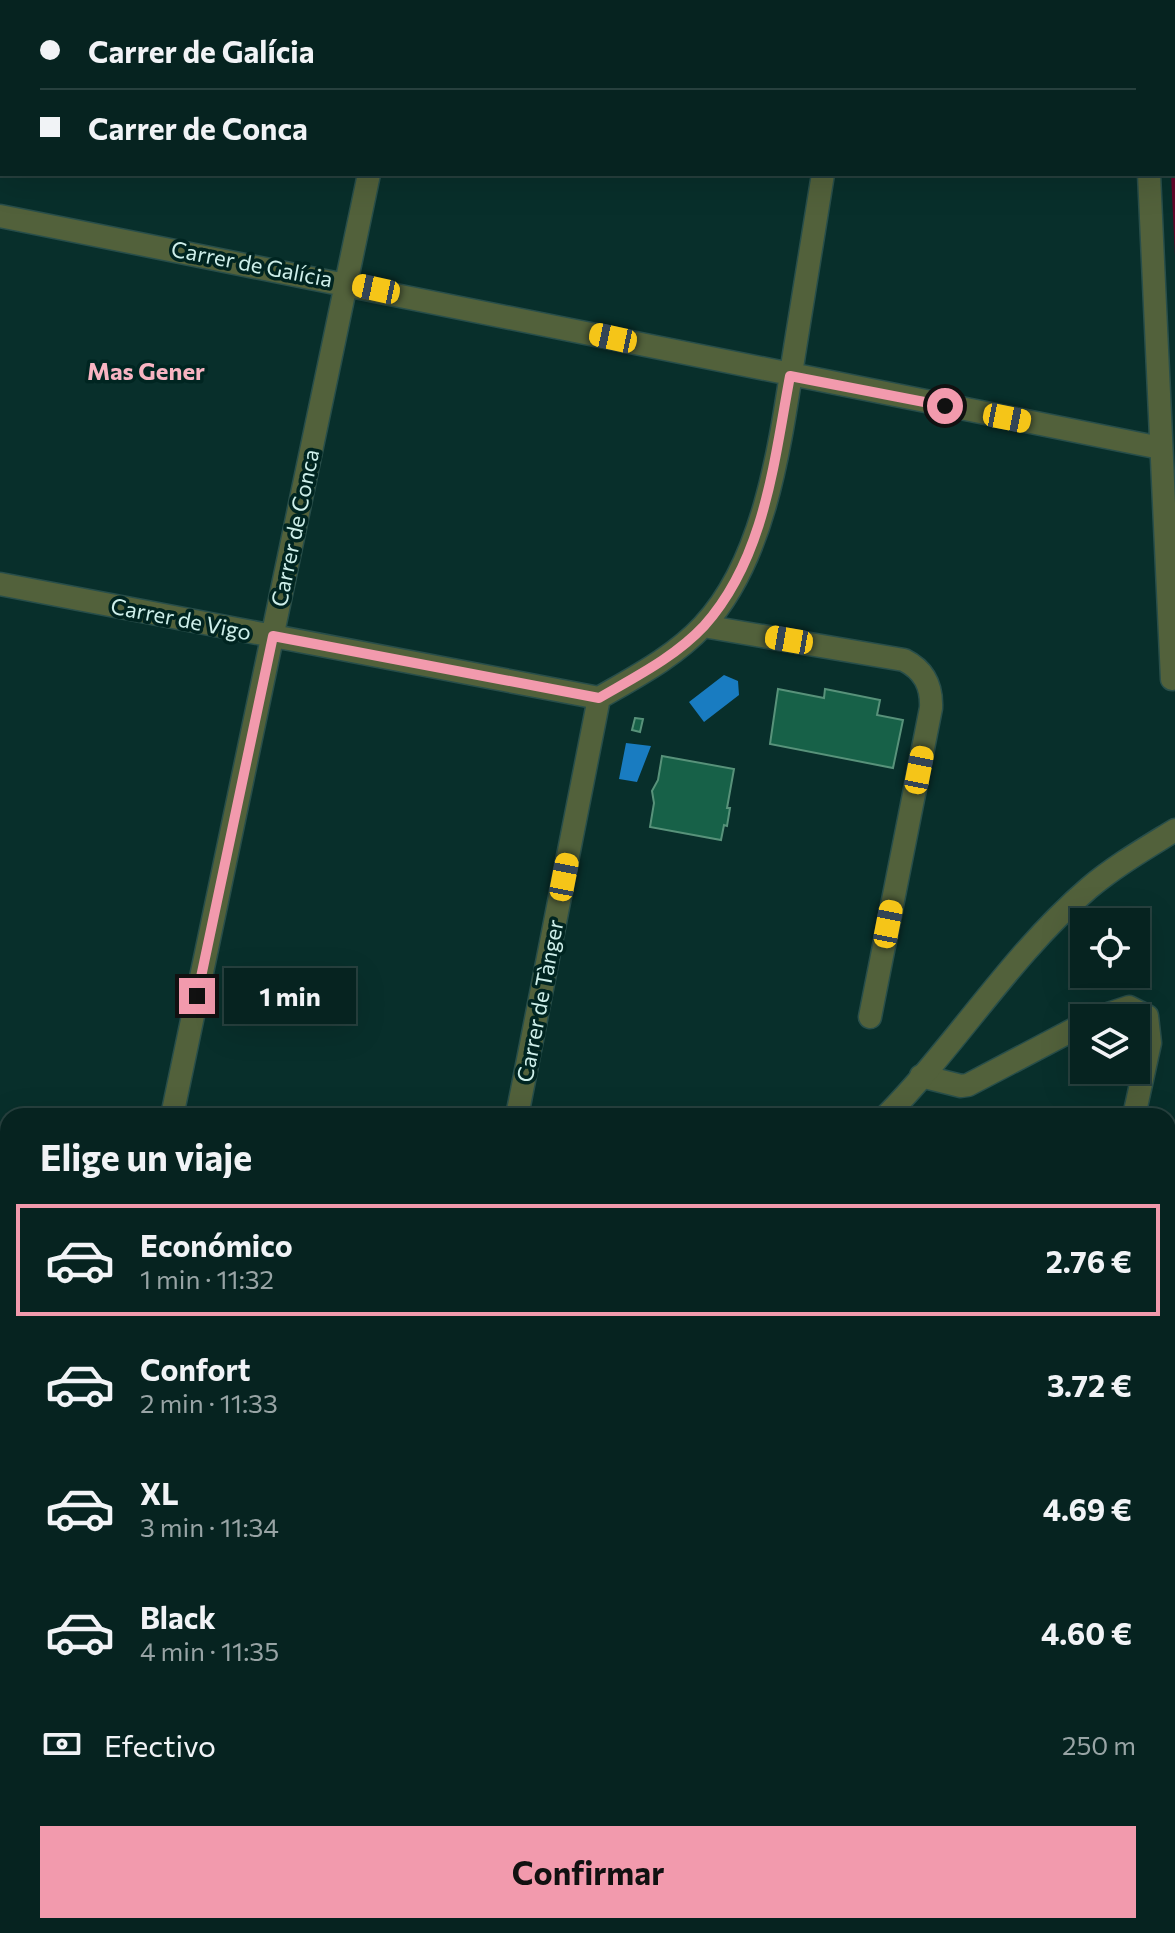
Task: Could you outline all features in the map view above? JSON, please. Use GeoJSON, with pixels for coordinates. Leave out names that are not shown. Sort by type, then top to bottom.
{"type":"FeatureCollection","features":[{"type":"Feature","properties":{"kind":"street","name":"Carrer de Conca"},"geometry":{"type":"LineString","coordinates":[[174,1108],[369,176]]}},
{"type":"Feature","properties":{"kind":"street"},"geometry":{"type":"LineString","coordinates":[[599,698],[656,665],[703,626],[731,586],[752,546],[770,488],[823,176]]}},
{"type":"Feature","properties":{"kind":"street"},"geometry":{"type":"LineString","coordinates":[[1149,176],[1172,679]]}},
{"type":"Feature","properties":{"kind":"street","name":"Carrer de Galícia"},"geometry":{"type":"LineString","coordinates":[[0,216],[1161,448]]}},
{"type":"Feature","properties":{"kind":"street","name":"Carrer de Vigo"},"geometry":{"type":"LineString","coordinates":[[0,584],[599,698]]}},
{"type":"Feature","properties":{"kind":"street"},"geometry":{"type":"LineString","coordinates":[[703,626],[904,660],[914,665],[925,677],[931,693],[931,708],[870,1017]]}},
{"type":"Feature","properties":{"kind":"street","name":"Carrer de Tànger"},"geometry":{"type":"LineString","coordinates":[[519,1108],[599,698]]}},
{"type":"Feature","properties":{"kind":"street"},"geometry":{"type":"LineString","coordinates":[[893,1108],[1064,912],[1110,873],[1175,830]]}},
{"type":"Feature","properties":{"kind":"street"},"geometry":{"type":"LineString","coordinates":[[921,1076],[968,1085],[1070,1031]]}},
{"type":"Feature","properties":{"kind":"street"},"geometry":{"type":"LineString","coordinates":[[1136,1108],[1141,1084]]}},
{"type":"Feature","properties":{"kind":"shaded area"},"geometry":{"type":"Polygon","coordinates":[[[1171,176],[1175,176],[1175,256],[1171,176]]]}},
{"type":"Feature","properties":{"kind":"water"},"geometry":{"type":"Polygon","coordinates":[[[724,675],[738,681],[739,695],[704,722],[689,702],[724,675]]]}},
{"type":"Feature","properties":{"kind":"water"},"geometry":{"type":"Polygon","coordinates":[[[626,743],[651,746],[637,782],[619,779],[626,743]]]}},
{"type":"Feature","properties":{"kind":"building"},"geometry":{"type":"Polygon","coordinates":[[[778,689],[824,698],[825,689],[880,700],[877,715],[903,720],[893,768],[770,744],[778,689]]]}},
{"type":"Feature","properties":{"kind":"building"},"geometry":{"type":"Polygon","coordinates":[[[635,718],[643,719],[640,732],[632,730],[635,718]]]}},
{"type":"Feature","properties":{"kind":"building"},"geometry":{"type":"Polygon","coordinates":[[[662,756],[734,769],[727,826],[724,825],[721,840],[650,827],[654,803],[652,791],[658,780],[662,756]]]}},
{"type":"Feature","properties":{"kind":"district","name":"Mas Gener"},"geometry":{"type":"Point","coordinates":[146,372]}},
{"type":"Feature","properties":{"kind":"route"},"geometry":{"type":"LineString","coordinates":[[197,996],[273,636],[599,698],[656,665],[703,626],[731,586],[752,546],[770,488],[790,376],[945,406]]}}]}
